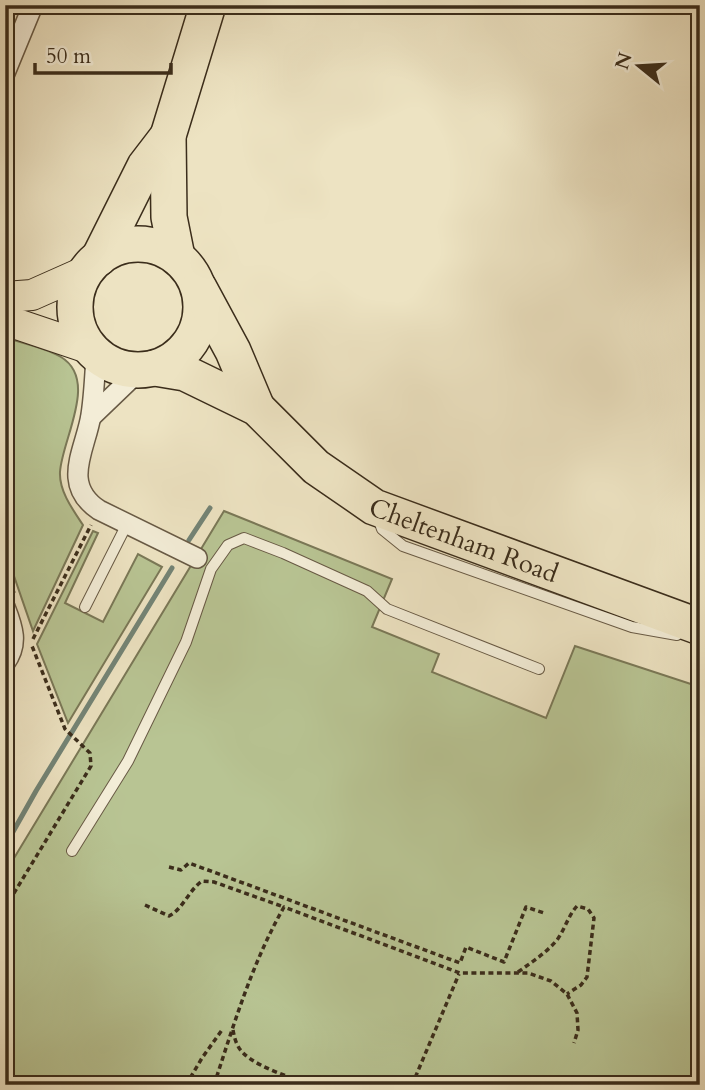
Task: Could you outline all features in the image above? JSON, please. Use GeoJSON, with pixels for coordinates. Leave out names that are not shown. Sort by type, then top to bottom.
{"type":"FeatureCollection","features":[{"type":"Feature","properties":{"kind":"highway"},"geometry":{"type":"LineString","coordinates":[[168,136],[145,166],[77,289],[76,321],[82,336],[94,352],[112,365],[147,369],[174,359],[189,345],[198,326],[201,306],[169,217],[168,136],[208,5]]}},
{"type":"Feature","properties":{"kind":"highway"},"geometry":{"type":"LineString","coordinates":[[92,264],[117,248],[138,244],[165,250],[187,271]]}},
{"type":"Feature","properties":{"kind":"highway","name":"Cheltenham Road"},"geometry":{"type":"LineString","coordinates":[[187,271],[233,351],[257,408]]}},
{"type":"Feature","properties":{"kind":"highway","name":"Cheltenham Road"},"geometry":{"type":"LineString","coordinates":[[147,369],[185,373],[257,408],[316,467],[374,507],[700,627]]}},
{"type":"Feature","properties":{"kind":"main road"},"geometry":{"type":"LineString","coordinates":[[5,297],[32,295],[92,264]]}},
{"type":"Feature","properties":{"kind":"main road"},"geometry":{"type":"LineString","coordinates":[[5,320],[94,352]]}},
{"type":"Feature","properties":{"kind":"street"},"geometry":{"type":"LineString","coordinates":[[5,73],[33,5]]}},
{"type":"Feature","properties":{"kind":"street"},"geometry":{"type":"LineString","coordinates":[[94,352],[91,416],[80,454],[78,474],[83,494],[99,510],[204,564]]}},
{"type":"Feature","properties":{"kind":"street"},"geometry":{"type":"LineString","coordinates":[[91,416],[147,369]]}},
{"type":"Feature","properties":{"kind":"street"},"geometry":{"type":"LineString","coordinates":[[5,663],[14,644],[12,606]]}},
{"type":"Feature","properties":{"kind":"lane"},"geometry":{"type":"LineString","coordinates":[[374,507],[382,529],[402,546],[632,627],[700,637]]}},
{"type":"Feature","properties":{"kind":"lane"},"geometry":{"type":"LineString","coordinates":[[85,607],[127,524]]}},
{"type":"Feature","properties":{"kind":"lane"},"geometry":{"type":"LineString","coordinates":[[72,851],[128,761],[186,642],[204,564],[228,545],[244,538],[367,591],[387,609],[539,669]]}},
{"type":"Feature","properties":{"kind":"path"},"geometry":{"type":"LineString","coordinates":[[30,642],[35,637],[99,510]]}},
{"type":"Feature","properties":{"kind":"path"},"geometry":{"type":"LineString","coordinates":[[5,566],[12,606]]}},
{"type":"Feature","properties":{"kind":"path"},"geometry":{"type":"LineString","coordinates":[[5,908],[91,766],[90,753],[65,729],[26,629]]}},
{"type":"Feature","properties":{"kind":"path"},"geometry":{"type":"LineString","coordinates":[[169,867],[181,870],[189,863],[460,963],[466,947],[504,962],[526,906],[544,913]]}},
{"type":"Feature","properties":{"kind":"path"},"geometry":{"type":"LineString","coordinates":[[145,905],[169,916],[174,914],[194,887],[202,881],[214,882],[460,973],[528,974],[551,981],[568,993],[577,1013],[578,1030],[574,1043]]}},
{"type":"Feature","properties":{"kind":"path"},"geometry":{"type":"LineString","coordinates":[[516,973],[541,957],[558,938],[569,915],[577,906],[588,909],[594,918],[587,977],[581,985],[568,993]]}},
{"type":"Feature","properties":{"kind":"path"},"geometry":{"type":"LineString","coordinates":[[214,1085],[256,963],[268,934],[284,907]]}},
{"type":"Feature","properties":{"kind":"path"},"geometry":{"type":"LineString","coordinates":[[412,1085],[460,973]]}},
{"type":"Feature","properties":{"kind":"path"},"geometry":{"type":"LineString","coordinates":[[232,1028],[238,1049],[251,1059],[269,1069],[312,1085]]}},
{"type":"Feature","properties":{"kind":"path"},"geometry":{"type":"LineString","coordinates":[[186,1085],[222,1030]]}},
{"type":"Feature","properties":{"kind":"green space"},"geometry":{"type":"Polygon","coordinates":[[[5,337],[61,357],[72,367],[77,380],[76,411],[62,459],[60,479],[71,507],[83,525],[33,631],[5,550],[5,337]]]}},
{"type":"Feature","properties":{"kind":"green space"},"geometry":{"type":"Polygon","coordinates":[[[224,511],[392,579],[372,627],[439,654],[432,672],[546,718],[575,646],[700,687],[700,1085],[5,1085],[5,873],[224,511]]]}},
{"type":"Feature","properties":{"kind":"green space"},"geometry":{"type":"Polygon","coordinates":[[[93,531],[98,533],[65,603],[103,622],[138,554],[162,567],[68,723],[37,644],[93,531]]]}},
{"type":"Feature","properties":{"kind":"waterway"},"geometry":{"type":"LineString","coordinates":[[189,540],[210,508]]}},
{"type":"Feature","properties":{"kind":"waterway"},"geometry":{"type":"LineString","coordinates":[[5,846],[172,568]]}}]}
